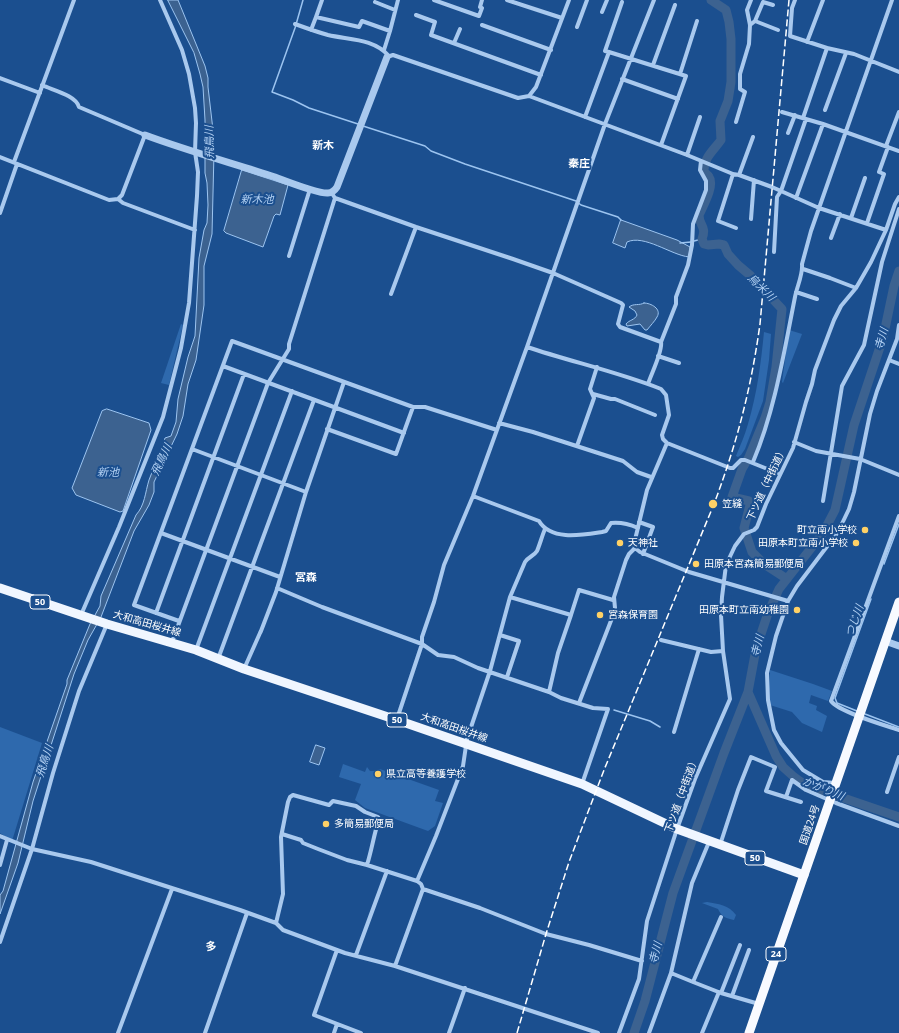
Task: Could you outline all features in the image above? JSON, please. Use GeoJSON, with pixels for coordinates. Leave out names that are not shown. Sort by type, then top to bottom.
{"type":"FeatureCollection","features":[{"type":"Feature","properties":{"kind":"highway","name":"国道24号"},"geometry":{"type":"LineString","coordinates":[[749,1033],[899,602]]}},
{"type":"Feature","properties":{"kind":"main road","name":"大和高田桜井線"},"geometry":{"type":"LineString","coordinates":[[0,588],[106,624],[196,650],[244,669],[582,784],[679,830],[804,875]]}},
{"type":"Feature","properties":{"kind":"street"},"geometry":{"type":"LineString","coordinates":[[0,213],[15,163],[42,85],[74,0]]}},
{"type":"Feature","properties":{"kind":"street"},"geometry":{"type":"LineString","coordinates":[[82,615],[136,486],[162,417],[171,387],[186,323],[195,230],[198,172],[196,123],[189,74],[182,50],[160,0]]}},
{"type":"Feature","properties":{"kind":"street"},"geometry":{"type":"LineString","coordinates":[[311,30],[322,0]]}},
{"type":"Feature","properties":{"kind":"street"},"geometry":{"type":"LineString","coordinates":[[384,5],[386,0]]}},
{"type":"Feature","properties":{"kind":"street"},"geometry":{"type":"LineString","coordinates":[[172,643],[268,383],[289,349],[289,344],[333,195],[386,54],[398,0]]}},
{"type":"Feature","properties":{"kind":"street"},"geometry":{"type":"LineString","coordinates":[[434,0],[479,16],[482,8],[480,7],[482,0]]}},
{"type":"Feature","properties":{"kind":"street"},"geometry":{"type":"LineString","coordinates":[[508,0],[562,18]]}},
{"type":"Feature","properties":{"kind":"street"},"geometry":{"type":"LineString","coordinates":[[529,96],[536,87],[541,75],[569,0]]}},
{"type":"Feature","properties":{"kind":"street"},"geometry":{"type":"LineString","coordinates":[[577,27],[587,0]]}},
{"type":"Feature","properties":{"kind":"street"},"geometry":{"type":"LineString","coordinates":[[602,12],[607,0]]}},
{"type":"Feature","properties":{"kind":"street"},"geometry":{"type":"LineString","coordinates":[[397,720],[422,644],[422,637],[444,566],[500,423],[605,124],[654,0]]}},
{"type":"Feature","properties":{"kind":"street"},"geometry":{"type":"LineString","coordinates":[[736,122],[745,92],[740,89],[739,79],[749,44],[750,25],[747,10],[751,0]]}},
{"type":"Feature","properties":{"kind":"street"},"geometry":{"type":"LineString","coordinates":[[795,0],[792,8],[790,36],[827,48],[854,54],[898,72],[899,65]]}},
{"type":"Feature","properties":{"kind":"street"},"geometry":{"type":"LineString","coordinates":[[808,42],[823,0]]}},
{"type":"Feature","properties":{"kind":"street"},"geometry":{"type":"LineString","coordinates":[[753,462],[775,398],[796,292],[803,269],[802,264],[819,208],[892,0]]}},
{"type":"Feature","properties":{"kind":"street"},"geometry":{"type":"LineString","coordinates":[[375,2],[395,10]]}},
{"type":"Feature","properties":{"kind":"street"},"geometry":{"type":"LineString","coordinates":[[622,2],[605,51],[686,76],[661,145]]}},
{"type":"Feature","properties":{"kind":"street"},"geometry":{"type":"LineString","coordinates":[[750,25],[755,21],[763,2],[773,5]]}},
{"type":"Feature","properties":{"kind":"street"},"geometry":{"type":"LineString","coordinates":[[653,65],[675,5]]}},
{"type":"Feature","properties":{"kind":"street"},"geometry":{"type":"LineString","coordinates":[[416,15],[435,22],[431,35],[541,75]]}},
{"type":"Feature","properties":{"kind":"street"},"geometry":{"type":"LineString","coordinates":[[316,17],[359,27],[362,21],[390,32]]}},
{"type":"Feature","properties":{"kind":"street"},"geometry":{"type":"LineString","coordinates":[[680,74],[697,21]]}},
{"type":"Feature","properties":{"kind":"street"},"geometry":{"type":"LineString","coordinates":[[755,21],[778,30]]}},
{"type":"Feature","properties":{"kind":"street"},"geometry":{"type":"LineString","coordinates":[[295,24],[330,36],[359,40],[386,54],[393,55],[518,98],[529,96],[661,145],[733,174],[754,180],[819,208],[886,230]]}},
{"type":"Feature","properties":{"kind":"street"},"geometry":{"type":"LineString","coordinates":[[482,25],[551,50]]}},
{"type":"Feature","properties":{"kind":"street"},"geometry":{"type":"LineString","coordinates":[[454,43],[460,29]]}},
{"type":"Feature","properties":{"kind":"street"},"geometry":{"type":"LineString","coordinates":[[774,252],[777,197],[781,191],[827,48]]}},
{"type":"Feature","properties":{"kind":"street"},"geometry":{"type":"LineString","coordinates":[[586,117],[609,52]]}},
{"type":"Feature","properties":{"kind":"street"},"geometry":{"type":"LineString","coordinates":[[825,110],[846,53]]}},
{"type":"Feature","properties":{"kind":"street"},"geometry":{"type":"LineString","coordinates":[[0,78],[40,93]]}},
{"type":"Feature","properties":{"kind":"street"},"geometry":{"type":"LineString","coordinates":[[622,80],[678,99]]}},
{"type":"Feature","properties":{"kind":"street"},"geometry":{"type":"LineString","coordinates":[[42,85],[72,98],[78,102],[79,107],[145,135],[310,189],[333,195],[416,227],[513,259],[553,274],[621,303],[623,305],[618,324],[620,327],[661,342]]}},
{"type":"Feature","properties":{"kind":"street"},"geometry":{"type":"LineString","coordinates":[[782,112],[805,118],[899,151]]}},
{"type":"Feature","properties":{"kind":"street"},"geometry":{"type":"LineString","coordinates":[[867,224],[884,174],[880,172],[899,112]]}},
{"type":"Feature","properties":{"kind":"street"},"geometry":{"type":"LineString","coordinates":[[788,133],[795,115]]}},
{"type":"Feature","properties":{"kind":"street"},"geometry":{"type":"LineString","coordinates":[[687,155],[700,117]]}},
{"type":"Feature","properties":{"kind":"street"},"geometry":{"type":"LineString","coordinates":[[796,198],[823,124]]}},
{"type":"Feature","properties":{"kind":"street"},"geometry":{"type":"LineString","coordinates":[[0,157],[109,200],[118,199],[122,195],[145,135]]}},
{"type":"Feature","properties":{"kind":"street"},"geometry":{"type":"LineString","coordinates":[[739,175],[753,137]]}},
{"type":"Feature","properties":{"kind":"street"},"geometry":{"type":"LineString","coordinates":[[648,384],[688,265],[692,245],[693,224],[706,190],[706,181],[700,170],[704,162]]}},
{"type":"Feature","properties":{"kind":"street"},"geometry":{"type":"LineString","coordinates":[[733,174],[718,221],[736,228]]}},
{"type":"Feature","properties":{"kind":"street"},"geometry":{"type":"LineString","coordinates":[[851,218],[865,178]]}},
{"type":"Feature","properties":{"kind":"street"},"geometry":{"type":"LineString","coordinates":[[751,219],[754,180]]}},
{"type":"Feature","properties":{"kind":"street"},"geometry":{"type":"LineString","coordinates":[[289,256],[310,189]]}},
{"type":"Feature","properties":{"kind":"street","name":"下ツ道（中街道）"},"geometry":{"type":"LineString","coordinates":[[619,1033],[639,979],[647,921],[695,779],[730,698],[721,615],[726,565],[735,546],[744,534],[754,530],[757,527],[794,442],[815,370],[834,320],[841,306],[856,288],[871,262],[899,197]]}},
{"type":"Feature","properties":{"kind":"street"},"geometry":{"type":"LineString","coordinates":[[118,199],[123,203],[160,218],[195,230]]}},
{"type":"Feature","properties":{"kind":"street"},"geometry":{"type":"LineString","coordinates":[[823,501],[842,386],[864,345],[882,262],[899,209]]}},
{"type":"Feature","properties":{"kind":"street"},"geometry":{"type":"LineString","coordinates":[[831,238],[840,214]]}},
{"type":"Feature","properties":{"kind":"street"},"geometry":{"type":"LineString","coordinates":[[391,294],[416,227]]}},
{"type":"Feature","properties":{"kind":"street"},"geometry":{"type":"LineString","coordinates":[[803,269],[856,288]]}},
{"type":"Feature","properties":{"kind":"street"},"geometry":{"type":"LineString","coordinates":[[796,292],[817,299]]}},
{"type":"Feature","properties":{"kind":"street"},"geometry":{"type":"LineString","coordinates":[[836,785],[823,782],[803,770],[781,743],[774,730],[768,700],[767,673],[786,601],[838,532],[845,518],[854,492],[859,458],[870,412],[897,339],[899,325]]}},
{"type":"Feature","properties":{"kind":"street"},"geometry":{"type":"LineString","coordinates":[[179,621],[134,604],[224,366],[232,341],[413,407],[425,407],[497,430]]}},
{"type":"Feature","properties":{"kind":"street"},"geometry":{"type":"LineString","coordinates":[[527,347],[597,367],[661,389],[666,395],[669,415],[662,436],[663,440],[667,443],[730,468],[733,468],[741,460],[745,460],[780,474]]}},
{"type":"Feature","properties":{"kind":"street"},"geometry":{"type":"LineString","coordinates":[[658,356],[679,363]]}},
{"type":"Feature","properties":{"kind":"street"},"geometry":{"type":"LineString","coordinates":[[889,360],[899,364]]}},
{"type":"Feature","properties":{"kind":"street"},"geometry":{"type":"LineString","coordinates":[[224,366],[404,433]]}},
{"type":"Feature","properties":{"kind":"street"},"geometry":{"type":"LineString","coordinates":[[577,446],[594,398],[590,389],[597,367]]}},
{"type":"Feature","properties":{"kind":"street"},"geometry":{"type":"LineString","coordinates":[[156,613],[244,374]]}},
{"type":"Feature","properties":{"kind":"street"},"geometry":{"type":"LineString","coordinates":[[244,669],[261,631],[277,588],[306,492],[344,382]]}},
{"type":"Feature","properties":{"kind":"street"},"geometry":{"type":"LineString","coordinates":[[196,650],[292,391]]}},
{"type":"Feature","properties":{"kind":"street"},"geometry":{"type":"LineString","coordinates":[[593,394],[610,400],[615,399],[655,415]]}},
{"type":"Feature","properties":{"kind":"street"},"geometry":{"type":"LineString","coordinates":[[217,659],[314,400]]}},
{"type":"Feature","properties":{"kind":"street"},"geometry":{"type":"LineString","coordinates":[[327,429],[396,454],[413,407]]}},
{"type":"Feature","properties":{"kind":"street"},"geometry":{"type":"LineString","coordinates":[[500,423],[623,461],[638,472],[652,478]]}},
{"type":"Feature","properties":{"kind":"street"},"geometry":{"type":"LineString","coordinates":[[794,442],[816,451],[859,458],[899,475]]}},
{"type":"Feature","properties":{"kind":"street"},"geometry":{"type":"LineString","coordinates":[[635,548],[634,544],[639,522],[652,478],[667,443]]}},
{"type":"Feature","properties":{"kind":"street"},"geometry":{"type":"LineString","coordinates":[[192,449],[306,492]]}},
{"type":"Feature","properties":{"kind":"street"},"geometry":{"type":"LineString","coordinates":[[472,496],[539,521],[545,529],[556,533],[569,535],[606,531],[611,523],[615,522],[629,524],[638,528]]}},
{"type":"Feature","properties":{"kind":"street"},"geometry":{"type":"LineString","coordinates":[[899,516],[831,701],[834,705],[899,730]]}},
{"type":"Feature","properties":{"kind":"street"},"geometry":{"type":"LineString","coordinates":[[639,522],[653,527],[644,554]]}},
{"type":"Feature","properties":{"kind":"street"},"geometry":{"type":"LineString","coordinates":[[417,881],[463,766],[467,739],[490,671],[510,597],[525,562],[537,551],[545,529]]}},
{"type":"Feature","properties":{"kind":"street"},"geometry":{"type":"LineString","coordinates":[[161,533],[280,577]]}},
{"type":"Feature","properties":{"kind":"street"},"geometry":{"type":"LineString","coordinates":[[635,548],[644,554],[689,572],[724,581],[786,601]]}},
{"type":"Feature","properties":{"kind":"street"},"geometry":{"type":"LineString","coordinates":[[579,703],[615,608],[613,600],[626,560],[635,548]]}},
{"type":"Feature","properties":{"kind":"street"},"geometry":{"type":"LineString","coordinates":[[277,588],[322,607],[422,644],[438,655],[454,657],[478,668],[549,692],[561,698],[593,708],[608,710],[582,784]]}},
{"type":"Feature","properties":{"kind":"street"},"geometry":{"type":"LineString","coordinates":[[549,692],[558,653],[579,590],[613,600]]}},
{"type":"Feature","properties":{"kind":"street"},"geometry":{"type":"LineString","coordinates":[[510,597],[571,615]]}},
{"type":"Feature","properties":{"kind":"street"},"geometry":{"type":"LineString","coordinates":[[0,942],[31,849],[79,691],[106,624]]}},
{"type":"Feature","properties":{"kind":"street"},"geometry":{"type":"LineString","coordinates":[[500,635],[518,641],[507,677]]}},
{"type":"Feature","properties":{"kind":"street"},"geometry":{"type":"LineString","coordinates":[[661,640],[699,650],[711,652],[724,651]]}},
{"type":"Feature","properties":{"kind":"street"},"geometry":{"type":"LineString","coordinates":[[885,641],[899,646]]}},
{"type":"Feature","properties":{"kind":"street"},"geometry":{"type":"LineString","coordinates":[[674,732],[699,650]]}},
{"type":"Feature","properties":{"kind":"street"},"geometry":{"type":"LineString","coordinates":[[720,845],[738,790],[751,757],[775,766],[766,791],[801,802]]}},
{"type":"Feature","properties":{"kind":"street"},"geometry":{"type":"LineString","coordinates":[[887,792],[899,757]]}},
{"type":"Feature","properties":{"kind":"street"},"geometry":{"type":"LineString","coordinates":[[786,797],[792,780],[806,790],[831,799],[836,803],[899,826]]}},
{"type":"Feature","properties":{"kind":"street"},"geometry":{"type":"LineString","coordinates":[[276,923],[282,894],[282,834],[290,797],[293,795],[329,805],[333,801],[356,806],[365,812],[378,817],[379,819],[373,838],[373,846],[367,865]]}},
{"type":"Feature","properties":{"kind":"street"},"geometry":{"type":"LineString","coordinates":[[282,834],[301,840],[303,843],[347,860],[387,871],[417,881],[421,884],[423,889],[395,966]]}},
{"type":"Feature","properties":{"kind":"street"},"geometry":{"type":"LineString","coordinates":[[0,836],[31,849],[90,862],[172,890],[247,913],[276,923],[283,930],[337,950],[465,988],[598,1033]]}},
{"type":"Feature","properties":{"kind":"street"},"geometry":{"type":"LineString","coordinates":[[0,865],[8,840]]}},
{"type":"Feature","properties":{"kind":"street"},"geometry":{"type":"LineString","coordinates":[[649,1033],[671,973],[692,883],[708,841]]}},
{"type":"Feature","properties":{"kind":"street"},"geometry":{"type":"LineString","coordinates":[[356,955],[387,871]]}},
{"type":"Feature","properties":{"kind":"street"},"geometry":{"type":"LineString","coordinates":[[423,889],[480,908],[546,934],[642,961]]}},
{"type":"Feature","properties":{"kind":"street"},"geometry":{"type":"LineString","coordinates":[[118,1033],[172,890]]}},
{"type":"Feature","properties":{"kind":"street"},"geometry":{"type":"LineString","coordinates":[[204,1033],[247,913]]}},
{"type":"Feature","properties":{"kind":"street"},"geometry":{"type":"LineString","coordinates":[[692,982],[721,917]]}},
{"type":"Feature","properties":{"kind":"street"},"geometry":{"type":"LineString","coordinates":[[702,1033],[740,944]]}},
{"type":"Feature","properties":{"kind":"street"},"geometry":{"type":"LineString","coordinates":[[337,950],[314,1015],[361,1033]]}},
{"type":"Feature","properties":{"kind":"street"},"geometry":{"type":"LineString","coordinates":[[732,996],[749,950]]}},
{"type":"Feature","properties":{"kind":"street"},"geometry":{"type":"LineString","coordinates":[[671,973],[720,993],[759,1004]]}},
{"type":"Feature","properties":{"kind":"street"},"geometry":{"type":"LineString","coordinates":[[449,1033],[465,988]]}},
{"type":"Feature","properties":{"kind":"street"},"geometry":{"type":"LineString","coordinates":[[334,1033],[338,1024]]}},
{"type":"Feature","properties":{"kind":"shaded area"},"geometry":{"type":"Polygon","coordinates":[[[181,324],[183,325],[169,385],[161,383],[181,324]]]}},
{"type":"Feature","properties":{"kind":"shaded area"},"geometry":{"type":"Polygon","coordinates":[[[789,330],[802,334],[783,383],[782,382],[789,330]]]}},
{"type":"Feature","properties":{"kind":"shaded area"},"geometry":{"type":"Polygon","coordinates":[[[764,332],[771,334],[763,401],[745,449],[738,457],[736,456],[747,428],[754,401],[764,332]]]}},
{"type":"Feature","properties":{"kind":"shaded area"},"geometry":{"type":"Polygon","coordinates":[[[770,670],[832,691],[828,701],[811,695],[809,703],[817,706],[816,710],[827,716],[822,732],[802,723],[792,712],[770,705],[770,670]]]}},
{"type":"Feature","properties":{"kind":"shaded area"},"geometry":{"type":"Polygon","coordinates":[[[0,727],[42,743],[12,841],[0,833],[0,727]]]}},
{"type":"Feature","properties":{"kind":"shaded area"},"geometry":{"type":"Polygon","coordinates":[[[343,764],[365,772],[367,767],[370,771],[380,769],[439,790],[435,801],[443,803],[435,826],[428,831],[365,808],[355,800],[361,784],[339,777],[343,764]]]}},
{"type":"Feature","properties":{"kind":"shaded area"},"geometry":{"type":"Polygon","coordinates":[[[702,903],[715,903],[730,909],[736,915],[734,920],[724,917],[718,909],[702,903]]]}},
{"type":"Feature","properties":{"kind":"water","name":"飛鳥川"},"geometry":{"type":"Polygon","coordinates":[[[168,0],[178,0],[205,66],[208,78],[213,130],[214,152],[212,234],[204,266],[204,305],[196,360],[188,384],[183,416],[177,434],[154,482],[154,492],[149,505],[134,531],[101,617],[88,640],[74,674],[33,801],[18,863],[0,914],[0,895],[3,891],[33,782],[67,684],[67,680],[90,624],[100,606],[101,596],[136,515],[143,503],[149,480],[165,438],[171,436],[176,422],[178,399],[188,357],[195,336],[199,258],[204,230],[207,223],[208,205],[205,173],[205,120],[203,87],[194,53],[168,0]]]}},
{"type":"Feature","properties":{"kind":"water","name":"新木池"},"geometry":{"type":"Polygon","coordinates":[[[242,170],[288,185],[280,215],[276,214],[274,216],[263,247],[224,231],[242,170]]]}},
{"type":"Feature","properties":{"kind":"water"},"geometry":{"type":"Polygon","coordinates":[[[621,220],[677,240],[690,247],[689,257],[641,241],[634,240],[627,242],[625,248],[613,243],[621,220]]]}},
{"type":"Feature","properties":{"kind":"water"},"geometry":{"type":"Polygon","coordinates":[[[644,303],[653,305],[657,309],[658,314],[655,320],[647,330],[645,330],[640,324],[627,326],[626,324],[637,315],[635,311],[629,307],[644,303]]]}},
{"type":"Feature","properties":{"kind":"water","name":"新池"},"geometry":{"type":"Polygon","coordinates":[[[107,409],[149,423],[151,430],[123,511],[120,512],[76,495],[72,488],[102,411],[107,409]]]}},
{"type":"Feature","properties":{"kind":"water"},"geometry":{"type":"Polygon","coordinates":[[[316,745],[325,748],[319,765],[310,762],[316,745]]]}},
{"type":"Feature","properties":{"kind":"waterway"},"geometry":{"type":"LineString","coordinates":[[303,0],[295,28],[272,92],[309,108],[358,124]]}},
{"type":"Feature","properties":{"kind":"waterway","name":"烏米川"},"geometry":{"type":"LineString","coordinates":[[711,0],[726,10],[729,22],[731,39],[731,82],[728,101],[720,121],[721,140],[707,158],[704,167],[704,172],[708,175],[711,185],[708,196],[699,215],[704,231],[702,239],[704,244],[724,245],[728,254],[782,309],[776,367],[770,402],[765,418],[749,457],[742,469],[732,497],[749,501],[750,505],[744,528],[752,552],[764,564],[787,579]]}},
{"type":"Feature","properties":{"kind":"waterway"},"geometry":{"type":"LineString","coordinates":[[363,126],[425,146],[431,151],[465,164],[576,201],[581,205],[618,217],[621,220]]}},
{"type":"Feature","properties":{"kind":"waterway"},"geometry":{"type":"LineString","coordinates":[[694,241],[702,239]]}},
{"type":"Feature","properties":{"kind":"waterway"},"geometry":{"type":"LineString","coordinates":[[680,243],[691,242]]}},
{"type":"Feature","properties":{"kind":"waterway","name":"寺川"},"geometry":{"type":"LineString","coordinates":[[634,1033],[645,1001],[673,893],[748,692],[756,649],[768,613],[779,589],[823,533],[835,510],[854,425],[883,338],[894,286],[899,271]]}},
{"type":"Feature","properties":{"kind":"waterway","name":"つじ川"},"geometry":{"type":"LineString","coordinates":[[884,564],[899,524]]}},
{"type":"Feature","properties":{"kind":"waterway","name":"つじ川"},"geometry":{"type":"LineString","coordinates":[[857,711],[837,703],[835,698],[871,599]]}},
{"type":"Feature","properties":{"kind":"waterway","name":"かがり川"},"geometry":{"type":"LineString","coordinates":[[748,692],[776,756],[783,767],[793,776],[801,782],[823,791],[899,817]]}},
{"type":"Feature","properties":{"kind":"waterway"},"geometry":{"type":"LineString","coordinates":[[614,710],[650,721],[660,727]]}},
{"type":"Feature","properties":{"kind":"waterway","name":"つじ川"},"geometry":{"type":"LineString","coordinates":[[865,714],[899,727]]}},
{"type":"Feature","properties":{"kind":"railway"},"geometry":{"type":"LineString","coordinates":[[517,1033],[569,862],[604,770],[714,504],[730,459],[742,416],[748,393],[760,324],[789,0]]}},
{"type":"Feature","properties":{"kind":"place","name":"笠縫"},"geometry":{"type":"Point","coordinates":[713,504]}},
{"type":"Feature","properties":{"kind":"place","name":"町立南小学校"},"geometry":{"type":"Point","coordinates":[865,530]}},
{"type":"Feature","properties":{"kind":"place","name":"天神社"},"geometry":{"type":"Point","coordinates":[620,543]}},
{"type":"Feature","properties":{"kind":"place","name":"田原本町立南小学校"},"geometry":{"type":"Point","coordinates":[856,543]}},
{"type":"Feature","properties":{"kind":"place","name":"田原本宮森簡易郵便局"},"geometry":{"type":"Point","coordinates":[696,564]}},
{"type":"Feature","properties":{"kind":"place","name":"田原本町立南幼稚園"},"geometry":{"type":"Point","coordinates":[797,610]}},
{"type":"Feature","properties":{"kind":"place","name":"宮森保育園"},"geometry":{"type":"Point","coordinates":[600,615]}},
{"type":"Feature","properties":{"kind":"place","name":"県立高等養護学校"},"geometry":{"type":"Point","coordinates":[378,774]}},
{"type":"Feature","properties":{"kind":"place","name":"多簡易郵便局"},"geometry":{"type":"Point","coordinates":[326,824]}},
{"type":"Feature","properties":{"kind":"district","name":"新木"},"geometry":{"type":"Point","coordinates":[323,146]}},
{"type":"Feature","properties":{"kind":"district","name":"秦庄"},"geometry":{"type":"Point","coordinates":[579,164]}},
{"type":"Feature","properties":{"kind":"district","name":"宮森"},"geometry":{"type":"Point","coordinates":[306,578]}},
{"type":"Feature","properties":{"kind":"district","name":"多"},"geometry":{"type":"Point","coordinates":[211,947]}}]}
